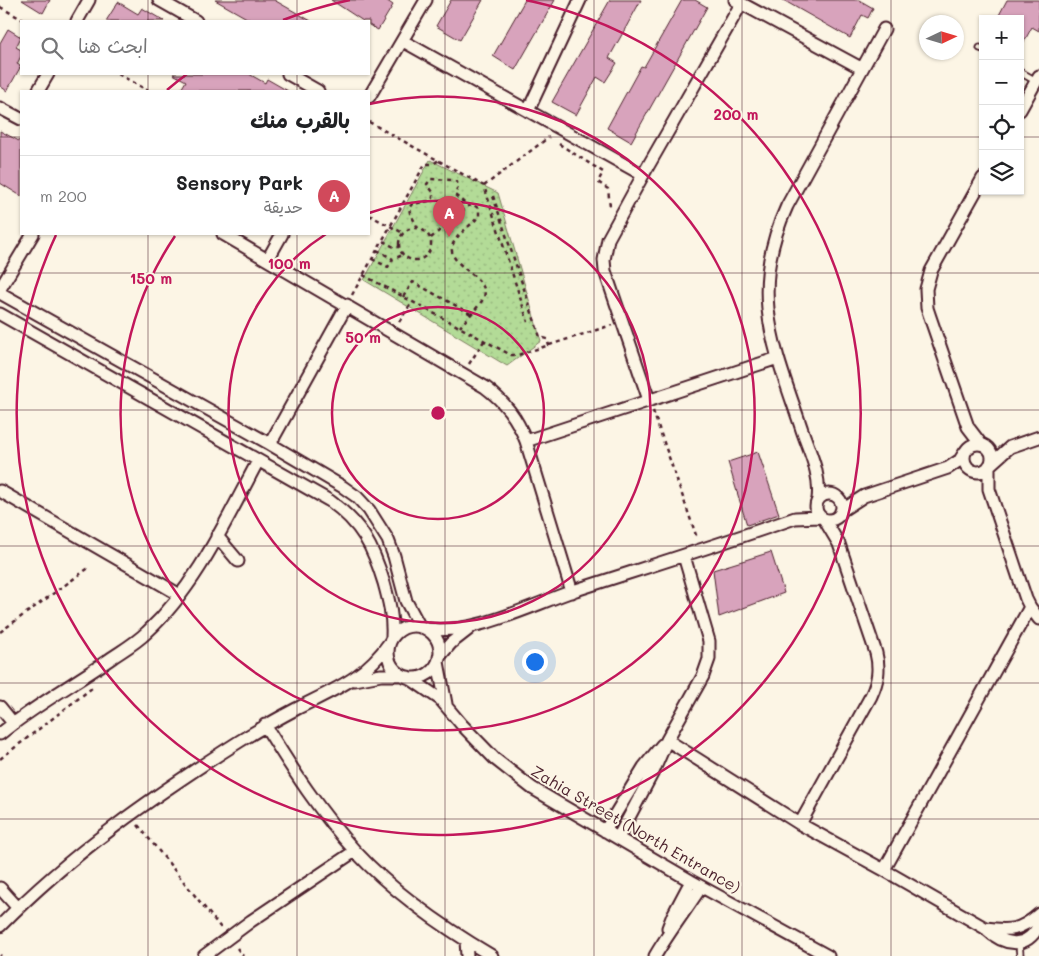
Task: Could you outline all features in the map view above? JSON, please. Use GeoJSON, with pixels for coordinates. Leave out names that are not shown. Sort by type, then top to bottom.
{"type":"FeatureCollection","features":[{"type":"Feature","properties":{"kind":"street"},"geometry":{"type":"LineString","coordinates":[[78,20],[89,0]]}},
{"type":"Feature","properties":{"kind":"street"},"geometry":{"type":"LineString","coordinates":[[159,0],[194,20]]}},
{"type":"Feature","properties":{"kind":"street"},"geometry":{"type":"LineString","coordinates":[[370,95],[426,0]]}},
{"type":"Feature","properties":{"kind":"street"},"geometry":{"type":"LineString","coordinates":[[528,111],[580,0]]}},
{"type":"Feature","properties":{"kind":"street"},"geometry":{"type":"LineString","coordinates":[[649,400],[605,271],[605,249],[608,239],[642,175],[738,2],[861,68]]}},
{"type":"Feature","properties":{"kind":"street"},"geometry":{"type":"LineString","coordinates":[[840,544],[840,503],[818,475],[778,358],[768,311],[767,275],[772,246],[787,206],[884,29]]}},
{"type":"Feature","properties":{"kind":"street"},"geometry":{"type":"LineString","coordinates":[[403,41],[642,175]]}},
{"type":"Feature","properties":{"kind":"street"},"geometry":{"type":"LineString","coordinates":[[39,90],[47,75]]}},
{"type":"Feature","properties":{"kind":"street"},"geometry":{"type":"LineString","coordinates":[[290,75],[316,90]]}},
{"type":"Feature","properties":{"kind":"street"},"geometry":{"type":"LineString","coordinates":[[1023,105],[1038,79]]}},
{"type":"Feature","properties":{"kind":"street"},"geometry":{"type":"LineString","coordinates":[[0,108],[20,118]]}},
{"type":"Feature","properties":{"kind":"street"},"geometry":{"type":"LineString","coordinates":[[979,185],[931,271],[926,289],[927,308],[968,427],[991,453],[989,489]]}},
{"type":"Feature","properties":{"kind":"street"},"geometry":{"type":"LineString","coordinates":[[0,289],[32,235]]}},
{"type":"Feature","properties":{"kind":"street"},"geometry":{"type":"LineString","coordinates":[[225,235],[486,387],[499,397],[520,424],[572,592]]}},
{"type":"Feature","properties":{"kind":"street"},"geometry":{"type":"LineString","coordinates":[[268,260],[281,235]]}},
{"type":"Feature","properties":{"kind":"street"},"geometry":{"type":"LineString","coordinates":[[0,293],[343,486],[369,510],[388,540],[406,601],[424,628],[437,641],[439,649],[438,659],[447,706]]}},
{"type":"Feature","properties":{"kind":"street"},"geometry":{"type":"LineString","coordinates":[[270,444],[347,305]]}},
{"type":"Feature","properties":{"kind":"street"},"geometry":{"type":"LineString","coordinates":[[0,314],[330,502],[347,515],[361,531],[375,556],[391,610],[389,661],[395,669],[405,676]]}},
{"type":"Feature","properties":{"kind":"street"},"geometry":{"type":"LineString","coordinates":[[526,441],[778,358]]}},
{"type":"Feature","properties":{"kind":"street"},"geometry":{"type":"LineString","coordinates":[[224,442],[235,424]]}},
{"type":"Feature","properties":{"kind":"street"},"geometry":{"type":"LineString","coordinates":[[968,427],[966,464],[989,489],[1030,608],[1039,619]]}},
{"type":"Feature","properties":{"kind":"street"},"geometry":{"type":"LineString","coordinates":[[795,518],[832,520],[864,496],[948,468],[958,467],[982,471],[1010,447],[1039,437]]}},
{"type":"Feature","properties":{"kind":"street"},"geometry":{"type":"LineString","coordinates":[[948,468],[956,463],[973,444],[1010,447]]}},
{"type":"Feature","properties":{"kind":"street"},"geometry":{"type":"LineString","coordinates":[[0,734],[13,723],[146,634],[180,595],[217,536],[258,461]]}},
{"type":"Feature","properties":{"kind":"street"},"geometry":{"type":"LineString","coordinates":[[800,824],[871,696],[878,679],[878,661],[840,544],[816,510],[818,475]]}},
{"type":"Feature","properties":{"kind":"street"},"geometry":{"type":"LineString","coordinates":[[0,491],[180,595]]}},
{"type":"Feature","properties":{"kind":"street"},"geometry":{"type":"LineString","coordinates":[[0,926],[55,874],[129,814],[265,726],[351,681],[376,660],[391,639],[405,627],[413,626],[445,630],[472,627],[795,518],[825,495],[864,496]]}},
{"type":"Feature","properties":{"kind":"street"},"geometry":{"type":"LineString","coordinates":[[217,536],[238,561]]}},
{"type":"Feature","properties":{"kind":"street"},"geometry":{"type":"LineString","coordinates":[[618,838],[653,772],[667,740],[703,676],[709,659],[709,641],[684,556]]}},
{"type":"Feature","properties":{"kind":"street"},"geometry":{"type":"LineString","coordinates":[[884,870],[1030,608]]}},
{"type":"Feature","properties":{"kind":"street"},"geometry":{"type":"LineString","coordinates":[[351,681],[381,675],[422,676],[434,668],[438,659],[451,643],[472,627]]}},
{"type":"Feature","properties":{"kind":"street","name":"Zahia Street (North Entrance)"},"geometry":{"type":"LineString","coordinates":[[405,676],[432,693],[447,706],[478,742],[513,774],[532,788],[696,884],[828,956]]}},
{"type":"Feature","properties":{"kind":"street"},"geometry":{"type":"LineString","coordinates":[[0,707],[13,723]]}},
{"type":"Feature","properties":{"kind":"street"},"geometry":{"type":"LineString","coordinates":[[265,726],[307,790],[356,852],[380,876],[408,899],[492,956]]}},
{"type":"Feature","properties":{"kind":"street"},"geometry":{"type":"LineString","coordinates":[[667,740],[800,824],[985,928],[999,940],[1012,943],[1019,942],[1032,936],[1039,925]]}},
{"type":"Feature","properties":{"kind":"street"},"geometry":{"type":"LineString","coordinates":[[605,831],[644,766],[667,740]]}},
{"type":"Feature","properties":{"kind":"street"},"geometry":{"type":"LineString","coordinates":[[204,956],[228,937],[356,852]]}},
{"type":"Feature","properties":{"kind":"street"},"geometry":{"type":"LineString","coordinates":[[655,956],[679,920],[696,884]]}},
{"type":"Feature","properties":{"kind":"street"},"geometry":{"type":"LineString","coordinates":[[0,888],[18,908]]}},
{"type":"Feature","properties":{"kind":"street"},"geometry":{"type":"LineString","coordinates":[[985,928],[1015,929],[1028,923],[1039,914]]}},
{"type":"Feature","properties":{"kind":"street"},"geometry":{"type":"LineString","coordinates":[[466,940],[467,956]]}},
{"type":"Feature","properties":{"kind":"lane"},"geometry":{"type":"LineString","coordinates":[[1024,74],[1038,79]]}},
{"type":"Feature","properties":{"kind":"lane"},"geometry":{"type":"LineString","coordinates":[[1019,942],[1020,956]]}},
{"type":"Feature","properties":{"kind":"path"},"geometry":{"type":"LineString","coordinates":[[0,7],[23,20]]}},
{"type":"Feature","properties":{"kind":"path"},"geometry":{"type":"LineString","coordinates":[[120,75],[146,90]]}},
{"type":"Feature","properties":{"kind":"path"},"geometry":{"type":"LineString","coordinates":[[370,122],[484,186],[528,322]]}},
{"type":"Feature","properties":{"kind":"path"},"geometry":{"type":"LineString","coordinates":[[484,186],[560,129]]}},
{"type":"Feature","properties":{"kind":"path"},"geometry":{"type":"LineString","coordinates":[[556,143],[603,172],[598,182],[608,189],[611,205],[606,213]]}},
{"type":"Feature","properties":{"kind":"path"},"geometry":{"type":"LineString","coordinates":[[347,305],[425,164],[433,164],[439,160]]}},
{"type":"Feature","properties":{"kind":"path"},"geometry":{"type":"LineString","coordinates":[[418,228],[409,208],[412,204],[433,198],[433,192],[427,184],[431,179],[457,182],[458,187],[455,195],[468,206]]}},
{"type":"Feature","properties":{"kind":"path"},"geometry":{"type":"LineString","coordinates":[[493,196],[540,337],[547,339],[549,346]]}},
{"type":"Feature","properties":{"kind":"path"},"geometry":{"type":"LineString","coordinates":[[430,238],[468,206],[477,207],[480,212],[479,216],[456,239],[452,248],[455,258],[484,288],[484,296],[460,327]]}},
{"type":"Feature","properties":{"kind":"path"},"geometry":{"type":"LineString","coordinates":[[370,216],[403,233]]}},
{"type":"Feature","properties":{"kind":"path"},"geometry":{"type":"LineString","coordinates":[[412,228],[418,228],[428,233],[431,249],[424,258],[413,260],[403,254],[400,247],[400,237],[412,228]]}},
{"type":"Feature","properties":{"kind":"path"},"geometry":{"type":"LineString","coordinates":[[382,241],[394,247],[400,247]]}},
{"type":"Feature","properties":{"kind":"path"},"geometry":{"type":"LineString","coordinates":[[377,250],[393,259]]}},
{"type":"Feature","properties":{"kind":"path"},"geometry":{"type":"LineString","coordinates":[[372,260],[388,267],[393,259],[403,254]]}},
{"type":"Feature","properties":{"kind":"path"},"geometry":{"type":"LineString","coordinates":[[363,275],[511,356],[549,346],[622,322]]}},
{"type":"Feature","properties":{"kind":"path"},"geometry":{"type":"LineString","coordinates":[[403,297],[413,282],[470,314]]}},
{"type":"Feature","properties":{"kind":"path"},"geometry":{"type":"LineString","coordinates":[[392,332],[412,301]]}},
{"type":"Feature","properties":{"kind":"path"},"geometry":{"type":"LineString","coordinates":[[462,373],[485,341]]}},
{"type":"Feature","properties":{"kind":"path"},"geometry":{"type":"LineString","coordinates":[[649,400],[697,538],[708,534],[712,547]]}},
{"type":"Feature","properties":{"kind":"path"},"geometry":{"type":"LineString","coordinates":[[0,632],[90,567]]}},
{"type":"Feature","properties":{"kind":"path"},"geometry":{"type":"LineString","coordinates":[[0,759],[99,683]]}},
{"type":"Feature","properties":{"kind":"path"},"geometry":{"type":"LineString","coordinates":[[129,814],[243,956]]}},
{"type":"Feature","properties":{"kind":"green space"},"geometry":{"type":"Polygon","coordinates":[[[430,160],[498,193],[541,341],[507,366],[364,280],[430,160]]]}},
{"type":"Feature","properties":{"kind":"building"},"geometry":{"type":"Polygon","coordinates":[[[22,0],[50,0],[43,13],[22,0]]]}},
{"type":"Feature","properties":{"kind":"building"},"geometry":{"type":"Polygon","coordinates":[[[215,0],[274,0],[309,20],[250,20],[215,0]]]}},
{"type":"Feature","properties":{"kind":"building"},"geometry":{"type":"Polygon","coordinates":[[[331,0],[386,0],[393,5],[378,30],[370,26],[370,20],[361,20],[331,0]]]}},
{"type":"Feature","properties":{"kind":"building"},"geometry":{"type":"Polygon","coordinates":[[[451,0],[483,0],[460,40],[436,26],[451,0]]]}},
{"type":"Feature","properties":{"kind":"building"},"geometry":{"type":"Polygon","coordinates":[[[525,0],[555,0],[515,70],[493,56],[525,0]]]}},
{"type":"Feature","properties":{"kind":"building"},"geometry":{"type":"Polygon","coordinates":[[[610,0],[641,0],[609,58],[617,63],[605,82],[597,77],[576,115],[552,102],[610,0]]]}},
{"type":"Feature","properties":{"kind":"building"},"geometry":{"type":"Polygon","coordinates":[[[682,0],[695,0],[707,7],[631,142],[607,128],[641,66],[644,67],[682,0]]]}},
{"type":"Feature","properties":{"kind":"building"},"geometry":{"type":"Polygon","coordinates":[[[783,0],[859,0],[873,8],[868,18],[862,15],[850,38],[783,0]]]}},
{"type":"Feature","properties":{"kind":"building"},"geometry":{"type":"Polygon","coordinates":[[[1007,0],[1039,0],[1039,31],[1032,27],[1024,42],[1024,15],[999,15],[1007,0]]]}},
{"type":"Feature","properties":{"kind":"building"},"geometry":{"type":"Polygon","coordinates":[[[118,2],[138,14],[142,8],[162,20],[107,20],[118,2]]]}},
{"type":"Feature","properties":{"kind":"building"},"geometry":{"type":"Polygon","coordinates":[[[8,29],[20,36],[16,47],[20,49],[20,58],[17,64],[20,68],[7,91],[0,86],[0,43],[8,29]]]}},
{"type":"Feature","properties":{"kind":"building"},"geometry":{"type":"Polygon","coordinates":[[[175,75],[251,75],[265,83],[267,79],[286,90],[181,90],[186,81],[175,75]]]}},
{"type":"Feature","properties":{"kind":"building"},"geometry":{"type":"Polygon","coordinates":[[[0,131],[20,141],[20,195],[0,183],[0,131]]]}},
{"type":"Feature","properties":{"kind":"building"},"geometry":{"type":"Polygon","coordinates":[[[758,452],[779,514],[747,525],[728,462],[758,452]]]}},
{"type":"Feature","properties":{"kind":"building"},"geometry":{"type":"Polygon","coordinates":[[[771,552],[784,593],[719,617],[713,570],[771,552]]]}},
{"type":"Feature","properties":{"kind":"place","name":"Sensory Park"},"geometry":{"type":"Point","coordinates":[449,237]}}]}
